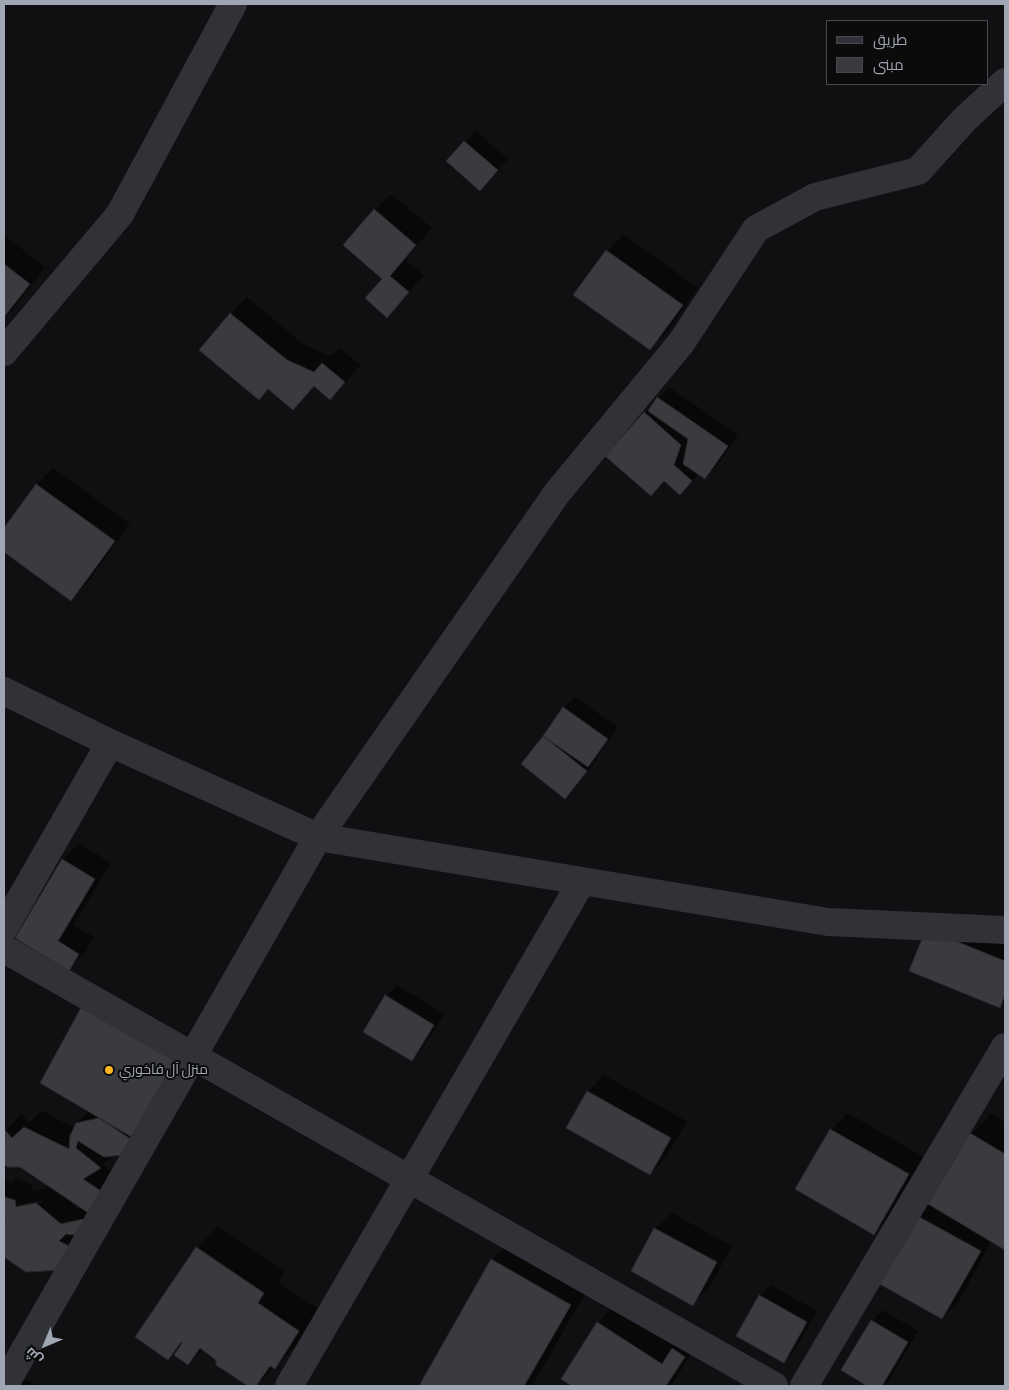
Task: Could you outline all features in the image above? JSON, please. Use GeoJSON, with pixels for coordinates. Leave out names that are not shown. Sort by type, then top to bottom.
{"type":"FeatureCollection","features":[{"type":"Feature","properties":{"kind":"street"},"geometry":{"type":"LineString","coordinates":[[4,352],[120,214],[233,4]]}},
{"type":"Feature","properties":{"kind":"street"},"geometry":{"type":"LineString","coordinates":[[4,1386],[318,837],[557,494],[681,343],[756,230],[816,197],[918,171],[964,120],[1005,82]]}},
{"type":"Feature","properties":{"kind":"street"},"geometry":{"type":"LineString","coordinates":[[4,691],[110,743],[318,837],[828,922],[1005,930]]}},
{"type":"Feature","properties":{"kind":"street"},"geometry":{"type":"LineString","coordinates":[[4,928],[110,743]]}},
{"type":"Feature","properties":{"kind":"street"},"geometry":{"type":"LineString","coordinates":[[289,1386],[582,881]]}},
{"type":"Feature","properties":{"kind":"street"},"geometry":{"type":"LineString","coordinates":[[4,949],[774,1386]]}},
{"type":"Feature","properties":{"kind":"street"},"geometry":{"type":"LineString","coordinates":[[804,1386],[1005,1047]]}},
{"type":"Feature","properties":{"kind":"building"},"geometry":{"type":"Polygon","coordinates":[[[464,141],[498,170],[480,191],[446,161],[464,141]]]}},
{"type":"Feature","properties":{"kind":"building"},"geometry":{"type":"Polygon","coordinates":[[[374,209],[416,245],[390,276],[409,292],[387,318],[365,298],[382,279],[343,245],[374,209]]]}},
{"type":"Feature","properties":{"kind":"building"},"geometry":{"type":"Polygon","coordinates":[[[606,250],[683,305],[650,350],[573,295],[606,250]]]}},
{"type":"Feature","properties":{"kind":"building"},"geometry":{"type":"Polygon","coordinates":[[[4,264],[30,284],[4,317],[4,264]]]}},
{"type":"Feature","properties":{"kind":"building"},"geometry":{"type":"Polygon","coordinates":[[[230,313],[287,360],[314,372],[322,363],[345,382],[330,400],[314,386],[293,410],[268,389],[259,400],[199,350],[230,313]]]}},
{"type":"Feature","properties":{"kind":"building"},"geometry":{"type":"Polygon","coordinates":[[[657,397],[728,446],[705,479],[683,464],[688,439],[648,411],[657,397]]]}},
{"type":"Feature","properties":{"kind":"building"},"geometry":{"type":"Polygon","coordinates":[[[644,412],[681,445],[674,465],[692,481],[680,495],[664,481],[651,496],[605,456],[644,412]]]}},
{"type":"Feature","properties":{"kind":"building"},"geometry":{"type":"Polygon","coordinates":[[[36,484],[115,541],[71,601],[4,552],[4,528],[36,484]]]}},
{"type":"Feature","properties":{"kind":"building"},"geometry":{"type":"Polygon","coordinates":[[[563,707],[608,739],[588,767],[543,736],[563,707]]]}},
{"type":"Feature","properties":{"kind":"building"},"geometry":{"type":"Polygon","coordinates":[[[543,736],[587,771],[565,799],[521,764],[543,736]]]}},
{"type":"Feature","properties":{"kind":"building"},"geometry":{"type":"Polygon","coordinates":[[[62,859],[95,879],[58,941],[79,954],[69,971],[15,938],[62,859]]]}},
{"type":"Feature","properties":{"kind":"building"},"geometry":{"type":"Polygon","coordinates":[[[926,929],[1005,961],[1005,994],[1000,1008],[909,971],[926,929]]]}},
{"type":"Feature","properties":{"kind":"building"},"geometry":{"type":"Polygon","coordinates":[[[385,995],[434,1025],[412,1061],[363,1032],[385,995]]]}},
{"type":"Feature","properties":{"kind":"building","name":"منزل آل فاخوري"},"geometry":{"type":"Polygon","coordinates":[[[83,1004],[179,1058],[135,1139],[40,1083],[83,1004]]]}},
{"type":"Feature","properties":{"kind":"building"},"geometry":{"type":"Polygon","coordinates":[[[587,1091],[671,1138],[650,1175],[566,1128],[587,1091]]]}},
{"type":"Feature","properties":{"kind":"building"},"geometry":{"type":"Polygon","coordinates":[[[99,1118],[132,1140],[121,1155],[104,1157],[78,1141],[76,1148],[101,1168],[83,1179],[110,1197],[96,1218],[20,1167],[7,1167],[4,1164],[5,1130],[12,1138],[24,1127],[69,1149],[70,1136],[76,1123],[99,1118]]]}},
{"type":"Feature","properties":{"kind":"building"},"geometry":{"type":"Polygon","coordinates":[[[830,1129],[909,1174],[874,1235],[795,1189],[830,1129]]]}},
{"type":"Feature","properties":{"kind":"building"},"geometry":{"type":"Polygon","coordinates":[[[970,1133],[1005,1154],[1005,1250],[928,1204],[970,1133]]]}},
{"type":"Feature","properties":{"kind":"building"},"geometry":{"type":"Polygon","coordinates":[[[4,1197],[15,1200],[16,1207],[36,1203],[61,1224],[83,1219],[85,1227],[75,1235],[66,1234],[59,1241],[73,1248],[61,1270],[26,1272],[4,1257],[4,1224],[6,1220],[4,1220],[4,1197]]]}},
{"type":"Feature","properties":{"kind":"building"},"geometry":{"type":"Polygon","coordinates":[[[914,1214],[981,1251],[942,1319],[876,1282],[914,1214]]]}},
{"type":"Feature","properties":{"kind":"building"},"geometry":{"type":"Polygon","coordinates":[[[654,1228],[717,1262],[693,1306],[631,1271],[654,1228]]]}},
{"type":"Feature","properties":{"kind":"building"},"geometry":{"type":"Polygon","coordinates":[[[196,1247],[264,1293],[258,1303],[299,1331],[275,1369],[270,1366],[256,1386],[248,1386],[216,1365],[216,1360],[200,1348],[188,1365],[174,1355],[181,1342],[168,1360],[135,1337],[196,1247]]]}},
{"type":"Feature","properties":{"kind":"building"},"geometry":{"type":"Polygon","coordinates":[[[491,1259],[571,1305],[524,1386],[419,1386],[491,1259]]]}},
{"type":"Feature","properties":{"kind":"building"},"geometry":{"type":"Polygon","coordinates":[[[759,1295],[807,1322],[784,1363],[736,1336],[759,1295]]]}},
{"type":"Feature","properties":{"kind":"building"},"geometry":{"type":"Polygon","coordinates":[[[871,1320],[908,1342],[882,1386],[867,1386],[841,1370],[871,1320]]]}},
{"type":"Feature","properties":{"kind":"building"},"geometry":{"type":"Polygon","coordinates":[[[597,1322],[662,1364],[672,1348],[685,1357],[666,1386],[572,1386],[561,1379],[597,1322]]]}},
{"type":"Feature","properties":{"kind":"place","name":"منزل آل فاخوري"},"geometry":{"type":"Point","coordinates":[109,1070]}}]}
